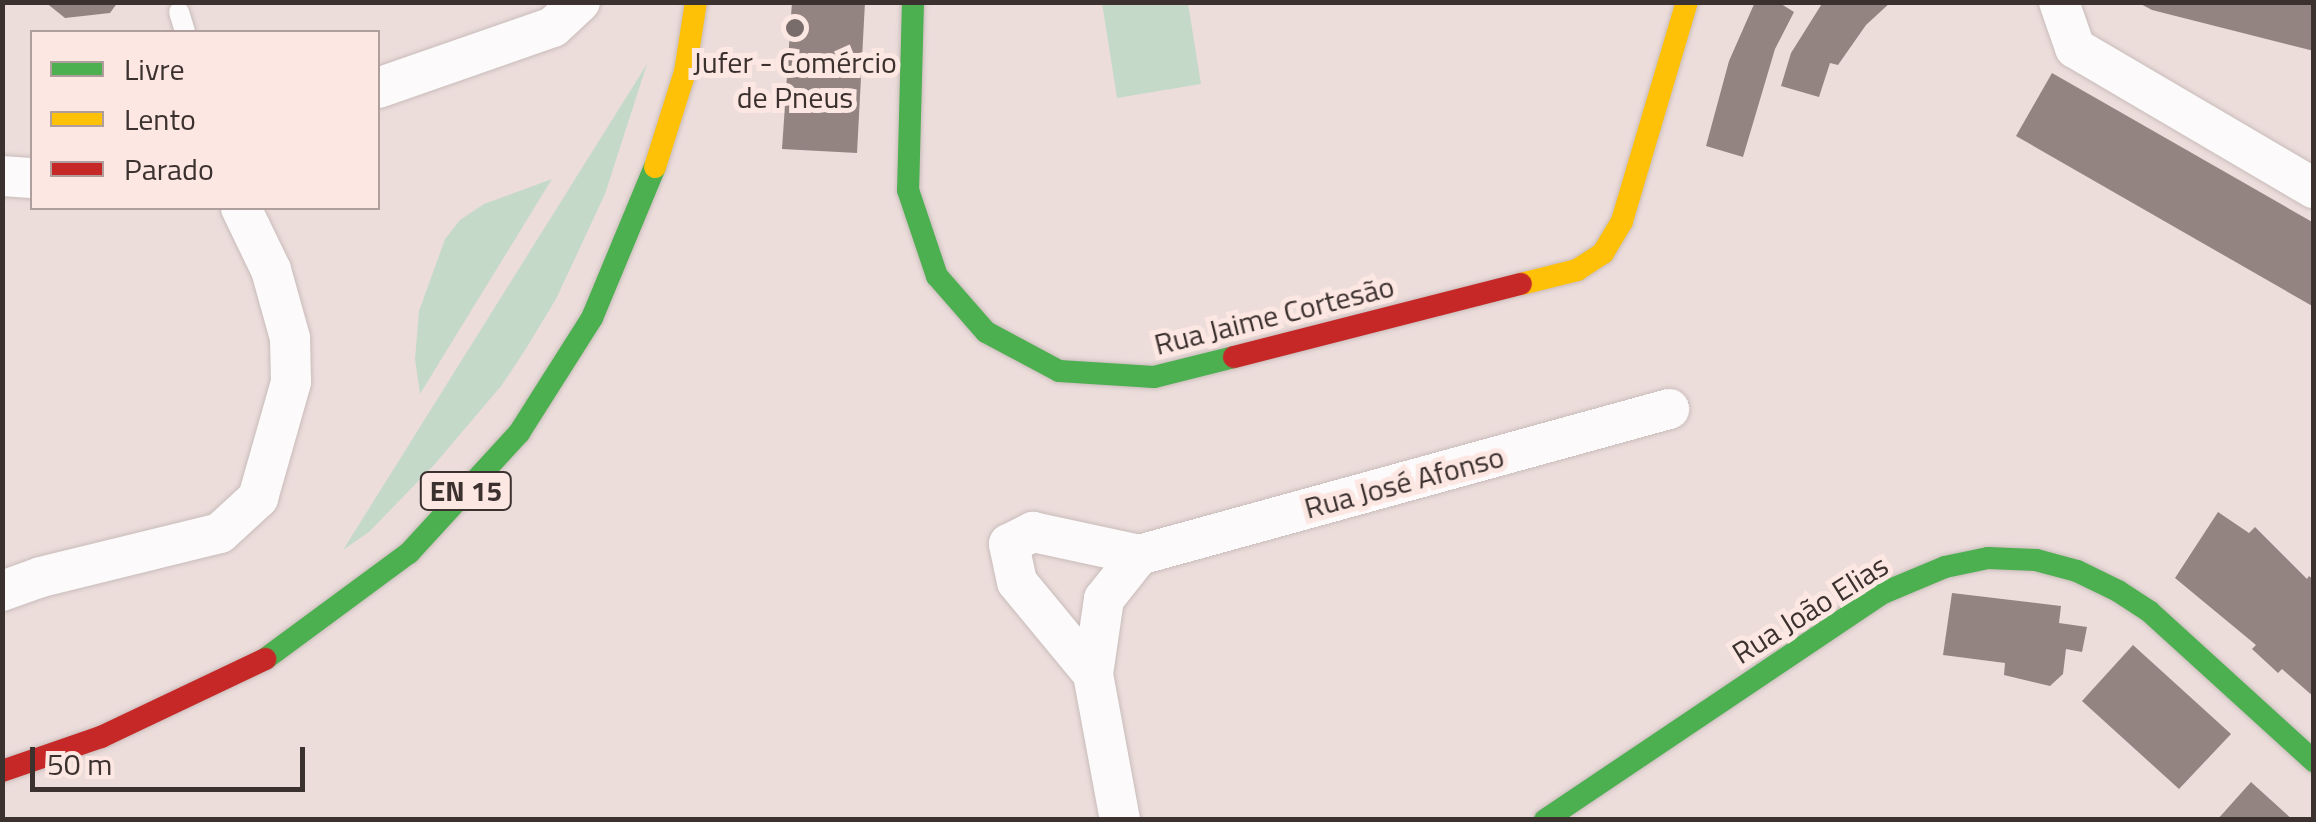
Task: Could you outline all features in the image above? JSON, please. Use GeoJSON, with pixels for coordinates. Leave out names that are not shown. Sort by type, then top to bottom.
{"type":"FeatureCollection","features":[{"type":"Feature","properties":{"kind":"street"},"geometry":{"type":"LineString","coordinates":[[380,87],[553,27],[580,2]]}},
{"type":"Feature","properties":{"kind":"street","name":"EN 15"},"geometry":{"type":"LineString","coordinates":[[2,771],[102,737],[252,669],[409,553],[519,433],[592,318],[644,200],[685,72],[696,2]]}},
{"type":"Feature","properties":{"kind":"street","name":"Rua Jaime Cortesão"},"geometry":{"type":"LineString","coordinates":[[913,2],[908,190],[937,276],[986,332],[1058,371],[1154,377],[1577,270],[1604,253],[1622,221],[1687,2]]}},
{"type":"Feature","properties":{"kind":"street"},"geometry":{"type":"LineString","coordinates":[[2058,2],[2076,48],[2314,188]]}},
{"type":"Feature","properties":{"kind":"street"},"geometry":{"type":"LineString","coordinates":[[2,176],[30,178]]}},
{"type":"Feature","properties":{"kind":"street"},"geometry":{"type":"LineString","coordinates":[[2,592],[41,577],[220,533],[258,498],[290,382],[290,338],[271,270],[242,210]]}},
{"type":"Feature","properties":{"kind":"street","name":"Rua José Afonso"},"geometry":{"type":"LineString","coordinates":[[1093,674],[1017,582],[1009,544],[1033,532],[1139,555],[1669,409]]}},
{"type":"Feature","properties":{"kind":"street","name":"Rua José Afonso"},"geometry":{"type":"LineString","coordinates":[[1120,820],[1093,674],[1104,599],[1139,555]]}},
{"type":"Feature","properties":{"kind":"street","name":"Rua João Elias"},"geometry":{"type":"LineString","coordinates":[[1544,820],[1883,593],[1946,567],[1988,558],[2050,563],[2118,592],[2150,612],[2314,761]]}},
{"type":"Feature","properties":{"kind":"green space"},"geometry":{"type":"Polygon","coordinates":[[[1102,3],[1188,3],[1201,84],[1117,98],[1102,3]]]}},
{"type":"Feature","properties":{"kind":"green space"},"geometry":{"type":"Polygon","coordinates":[[[647,64],[605,194],[556,299],[527,347],[502,385],[434,465],[369,532],[343,550],[647,64]]]}},
{"type":"Feature","properties":{"kind":"green space"},"geometry":{"type":"Polygon","coordinates":[[[552,179],[420,394],[415,359],[419,311],[445,239],[460,220],[484,204],[552,179]]]}},
{"type":"Feature","properties":{"kind":"building"},"geometry":{"type":"Polygon","coordinates":[[[45,2],[118,2],[110,13],[65,18],[45,2]]]}},
{"type":"Feature","properties":{"kind":"building"},"geometry":{"type":"Polygon","coordinates":[[[792,2],[865,2],[857,153],[782,149],[792,2]]]}},
{"type":"Feature","properties":{"kind":"building"},"geometry":{"type":"Polygon","coordinates":[[[1755,2],[1778,2],[1794,12],[1775,49],[1743,157],[1706,146],[1729,61],[1755,2]]]}},
{"type":"Feature","properties":{"kind":"building"},"geometry":{"type":"Polygon","coordinates":[[[1823,2],[1891,2],[1866,25],[1838,65],[1830,63],[1819,97],[1781,86],[1791,53],[1823,2]]]}},
{"type":"Feature","properties":{"kind":"building"},"geometry":{"type":"Polygon","coordinates":[[[2137,2],[2314,2],[2314,51],[2152,10],[2137,2]]]}},
{"type":"Feature","properties":{"kind":"building"},"geometry":{"type":"Polygon","coordinates":[[[2052,73],[2314,223],[2314,307],[2016,136],[2052,73]]]}},
{"type":"Feature","properties":{"kind":"building"},"geometry":{"type":"Polygon","coordinates":[[[2218,512],[2249,533],[2255,527],[2307,579],[2309,576],[2314,580],[2314,697],[2282,669],[2278,673],[2252,649],[2256,645],[2175,578],[2218,512]]]}},
{"type":"Feature","properties":{"kind":"building"},"geometry":{"type":"Polygon","coordinates":[[[1952,593],[2061,606],[2059,623],[2087,627],[2082,652],[2066,649],[2063,674],[2050,686],[2004,675],[2005,663],[1943,655],[1952,593]]]}},
{"type":"Feature","properties":{"kind":"building"},"geometry":{"type":"Polygon","coordinates":[[[2133,645],[2231,734],[2179,789],[2082,701],[2133,645]]]}},
{"type":"Feature","properties":{"kind":"building"},"geometry":{"type":"Polygon","coordinates":[[[2251,782],[2293,820],[2217,820],[2251,782]]]}},
{"type":"Feature","properties":{"kind":"traffic: fast"},"geometry":{"type":"LineString","coordinates":[[913,2],[908,190],[937,276],[986,332],[1059,371],[1154,377],[1234,357]]}},
{"type":"Feature","properties":{"kind":"traffic: fast"},"geometry":{"type":"LineString","coordinates":[[265,659],[409,553],[519,433],[592,318],[655,167]]}},
{"type":"Feature","properties":{"kind":"traffic: fast"},"geometry":{"type":"LineString","coordinates":[[1545,820],[1883,593],[1945,567],[1988,558],[2036,560],[2077,571],[2118,591],[2150,612],[2314,761]]}},
{"type":"Feature","properties":{"kind":"traffic: slow"},"geometry":{"type":"LineString","coordinates":[[655,167],[685,72],[696,2]]}},
{"type":"Feature","properties":{"kind":"traffic: slow"},"geometry":{"type":"LineString","coordinates":[[1521,284],[1577,270],[1603,253],[1622,221],[1687,2]]}},
{"type":"Feature","properties":{"kind":"traffic: jam"},"geometry":{"type":"LineString","coordinates":[[1234,357],[1521,284]]}},
{"type":"Feature","properties":{"kind":"traffic: jam"},"geometry":{"type":"LineString","coordinates":[[2,771],[101,737],[265,659]]}},
{"type":"Feature","properties":{"kind":"place","name":"Jufer - Comércio de Pneus"},"geometry":{"type":"Point","coordinates":[795,28]}}]}
